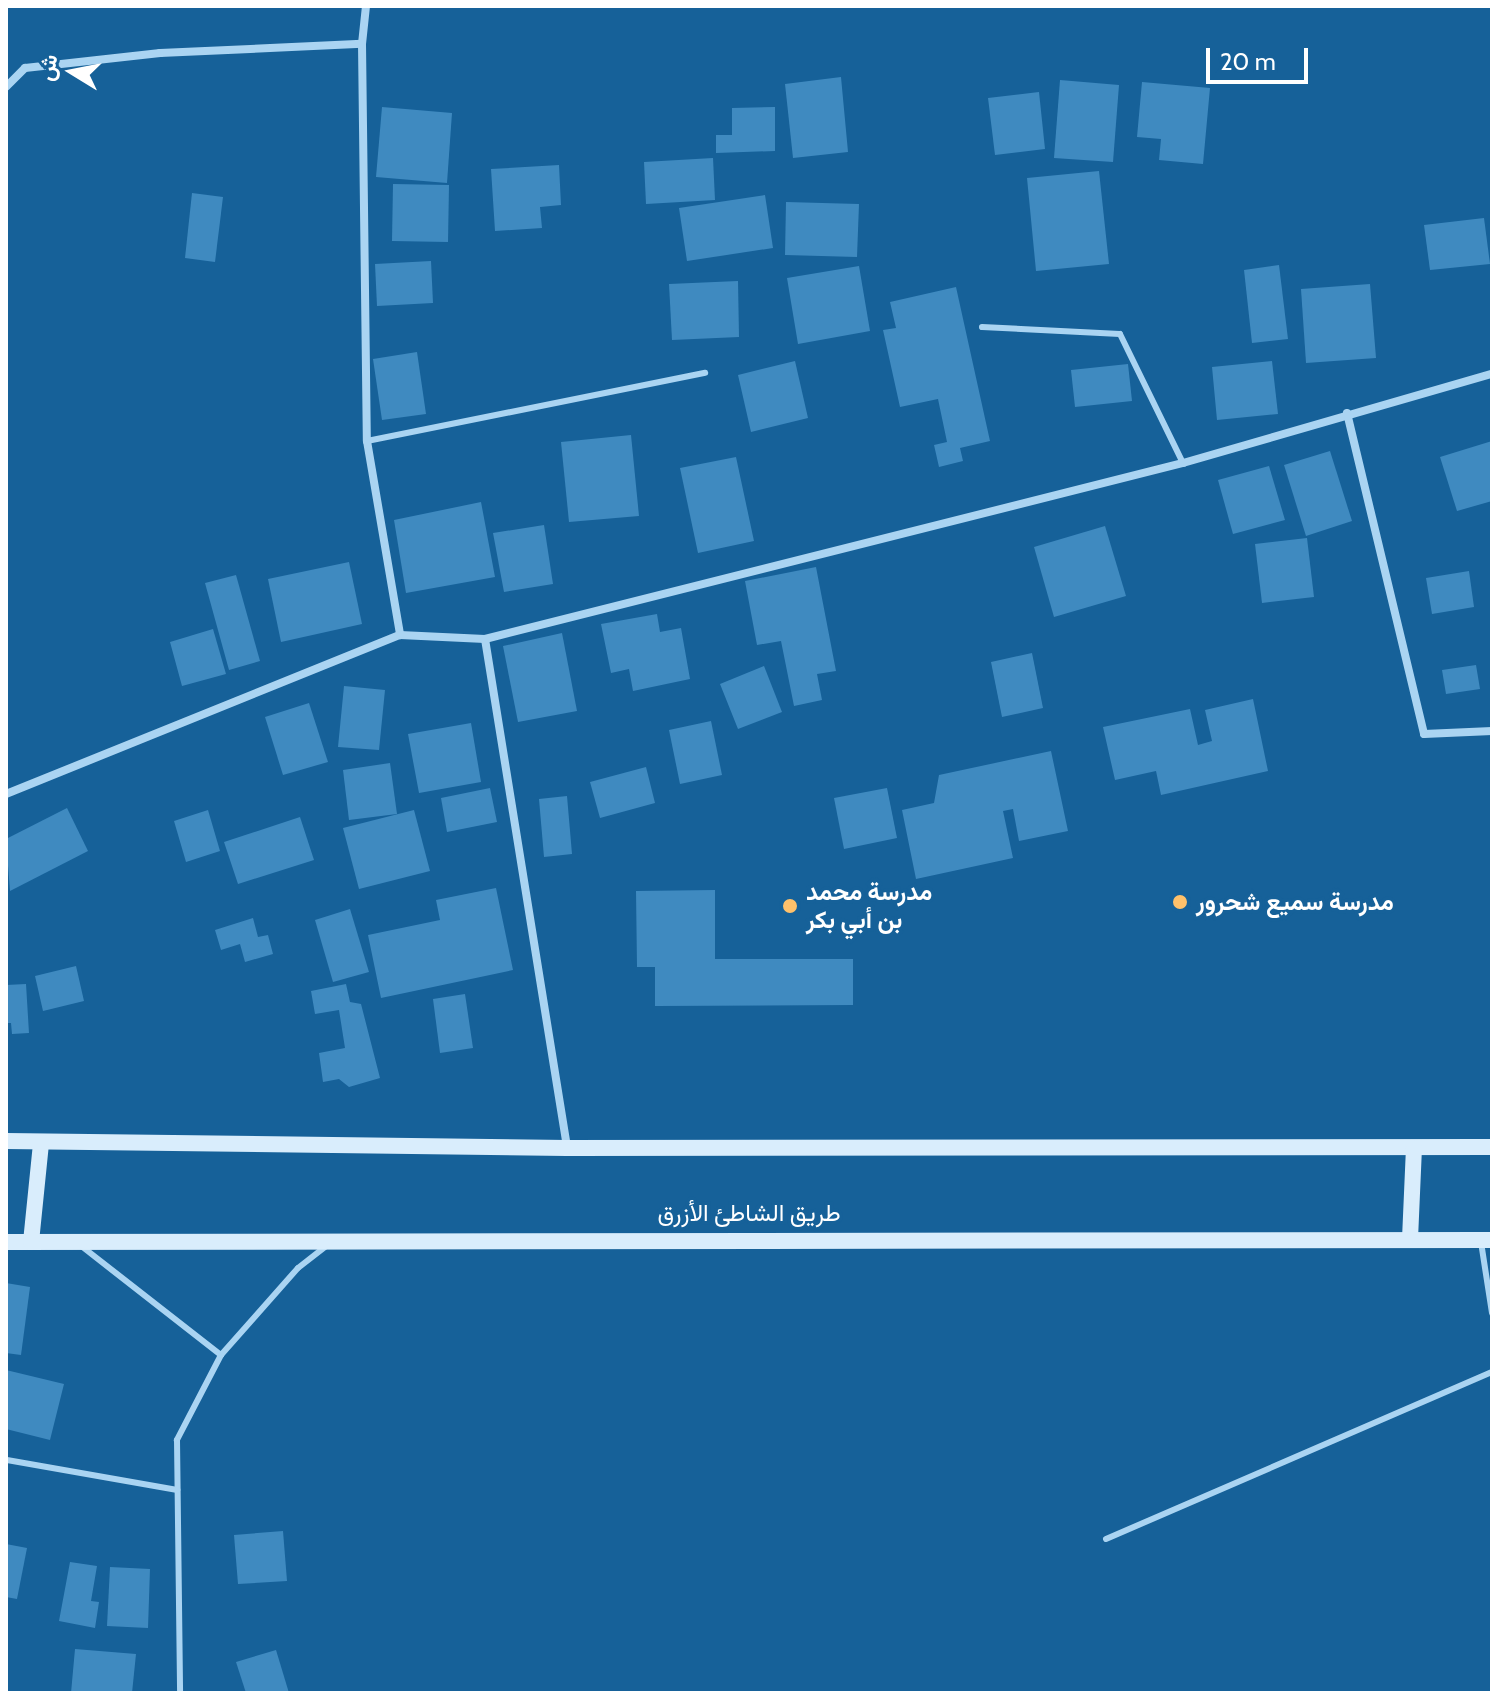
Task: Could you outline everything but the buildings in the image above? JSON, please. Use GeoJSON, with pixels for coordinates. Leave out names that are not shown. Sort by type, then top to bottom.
{"type":"FeatureCollection","features":[{"type":"Feature","properties":{"kind":"main road"},"geometry":{"type":"LineString","coordinates":[[6,1141],[567,1148],[1492,1147]]}},
{"type":"Feature","properties":{"kind":"main road"},"geometry":{"type":"LineString","coordinates":[[31,1242],[41,1143]]}},
{"type":"Feature","properties":{"kind":"main road"},"geometry":{"type":"LineString","coordinates":[[1410,1239],[1414,1148]]}},
{"type":"Feature","properties":{"kind":"main road","name":"طريق الشاطئ الأزرق"},"geometry":{"type":"LineString","coordinates":[[6,1242],[336,1238],[1486,1240]]}},
{"type":"Feature","properties":{"kind":"street"},"geometry":{"type":"LineString","coordinates":[[366,6],[362,44],[367,441],[400,635]]}},
{"type":"Feature","properties":{"kind":"street"},"geometry":{"type":"LineString","coordinates":[[6,87],[25,68],[160,53],[362,44]]}},
{"type":"Feature","properties":{"kind":"street"},"geometry":{"type":"LineString","coordinates":[[6,794],[400,635],[485,639],[1183,463],[1347,413],[1492,374]]}},
{"type":"Feature","properties":{"kind":"street"},"geometry":{"type":"LineString","coordinates":[[1347,413],[1424,734],[1492,731]]}},
{"type":"Feature","properties":{"kind":"street"},"geometry":{"type":"LineString","coordinates":[[485,639],[567,1148]]}},
{"type":"Feature","properties":{"kind":"lane"},"geometry":{"type":"LineString","coordinates":[[982,327],[1120,334],[1183,463]]}},
{"type":"Feature","properties":{"kind":"lane"},"geometry":{"type":"LineString","coordinates":[[367,441],[705,373]]}},
{"type":"Feature","properties":{"kind":"lane"},"geometry":{"type":"LineString","coordinates":[[180,1693],[177,1440],[221,1355],[298,1268],[336,1238]]}},
{"type":"Feature","properties":{"kind":"lane"},"geometry":{"type":"LineString","coordinates":[[74,1240],[221,1355]]}},
{"type":"Feature","properties":{"kind":"lane"},"geometry":{"type":"LineString","coordinates":[[1486,1240],[1492,1313]]}},
{"type":"Feature","properties":{"kind":"lane"},"geometry":{"type":"LineString","coordinates":[[1106,1539],[1492,1372]]}},
{"type":"Feature","properties":{"kind":"lane"},"geometry":{"type":"LineString","coordinates":[[7,1460],[177,1490]]}},
{"type":"Feature","properties":{"kind":"place","name":"مدرسة سميع شحرور"},"geometry":{"type":"Point","coordinates":[1180,902]}},
{"type":"Feature","properties":{"kind":"place","name":"مدرسة محمد بن أبي بكر"},"geometry":{"type":"Point","coordinates":[790,906]}}]}
